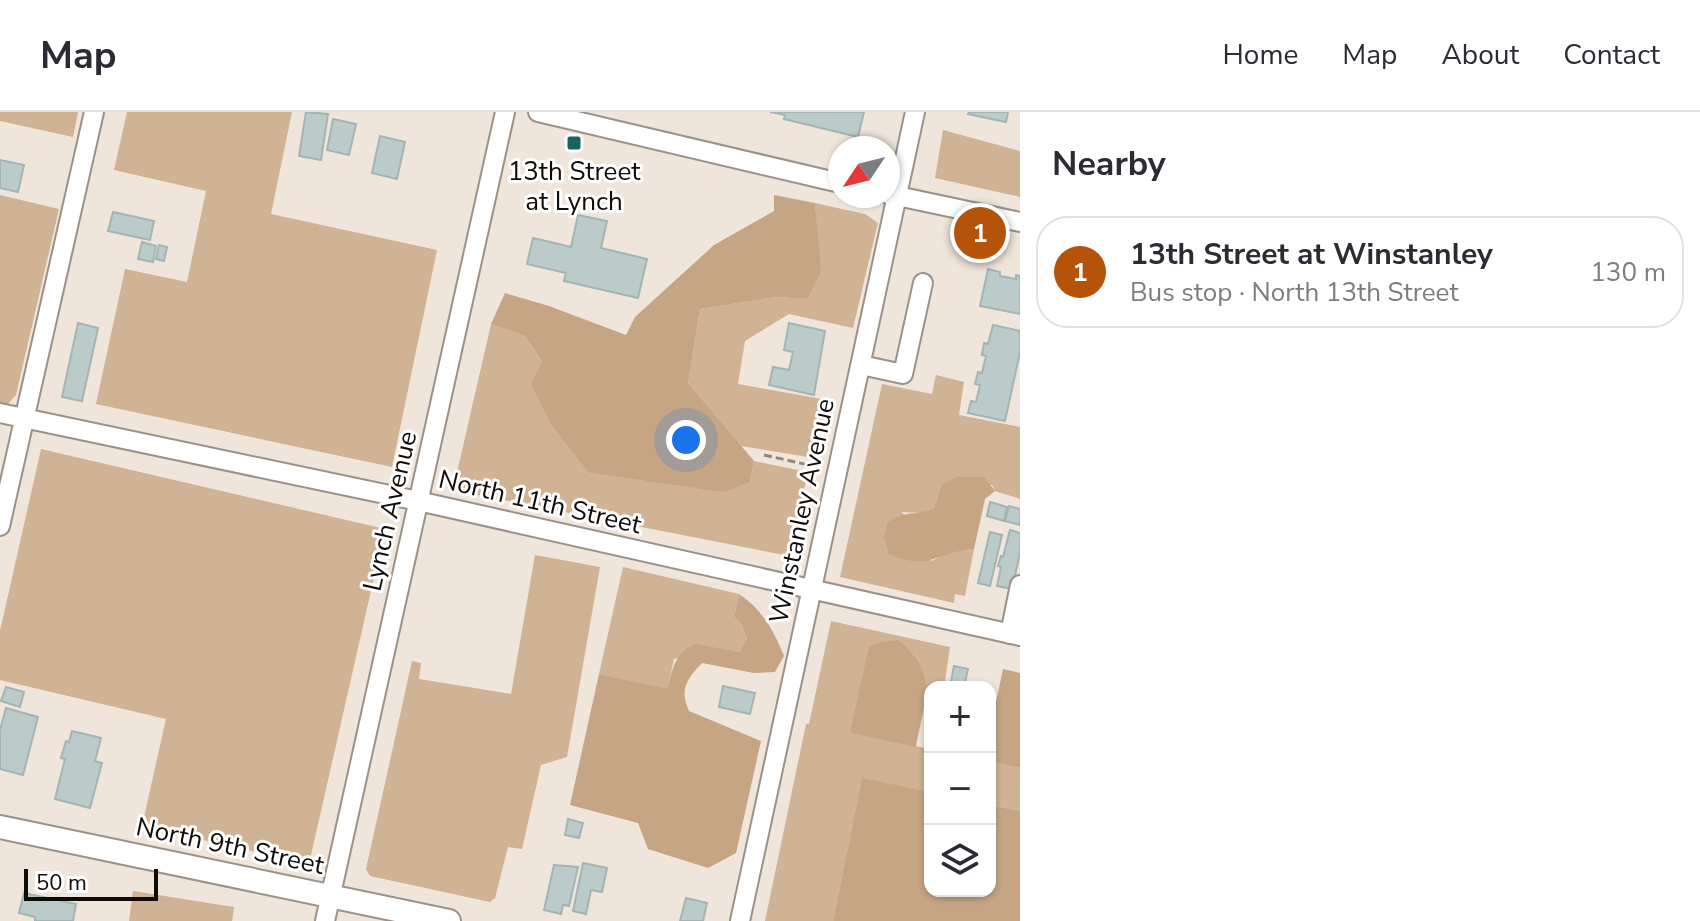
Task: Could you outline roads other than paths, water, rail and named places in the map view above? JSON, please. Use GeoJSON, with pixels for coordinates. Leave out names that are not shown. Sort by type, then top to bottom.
{"type":"FeatureCollection","features":[{"type":"Feature","properties":{"kind":"main road","name":"North 9th Street"},"geometry":{"type":"LineString","coordinates":[[0,827],[449,921]]}},
{"type":"Feature","properties":{"kind":"street"},"geometry":{"type":"LineString","coordinates":[[0,526],[94,112]]}},
{"type":"Feature","properties":{"kind":"street","name":"Lynch Avenue"},"geometry":{"type":"LineString","coordinates":[[325,921],[505,112]]}},
{"type":"Feature","properties":{"kind":"street"},"geometry":{"type":"LineString","coordinates":[[538,112],[828,180]]}},
{"type":"Feature","properties":{"kind":"street","name":"Winstanley Avenue"},"geometry":{"type":"LineString","coordinates":[[900,169],[915,112]]}},
{"type":"Feature","properties":{"kind":"street"},"geometry":{"type":"LineString","coordinates":[[900,197],[1020,222]]}},
{"type":"Feature","properties":{"kind":"street","name":"Winstanley Avenue"},"geometry":{"type":"LineString","coordinates":[[740,921],[861,365],[891,208]]}},
{"type":"Feature","properties":{"kind":"street"},"geometry":{"type":"LineString","coordinates":[[861,365],[903,374],[923,283]]}},
{"type":"Feature","properties":{"kind":"street","name":"North 11th Street"},"geometry":{"type":"LineString","coordinates":[[0,413],[418,501],[1015,635]]}},
{"type":"Feature","properties":{"kind":"street"},"geometry":{"type":"LineString","coordinates":[[1015,635],[1020,585]]}},
{"type":"Feature","properties":{"kind":"place","name":"13th Street at Lynch"},"geometry":{"type":"Point","coordinates":[574,143]}},
{"type":"Feature","properties":{"kind":"place","name":"13th Street at Winstanley"},"geometry":{"type":"Point","coordinates":[980,233]}}]}
